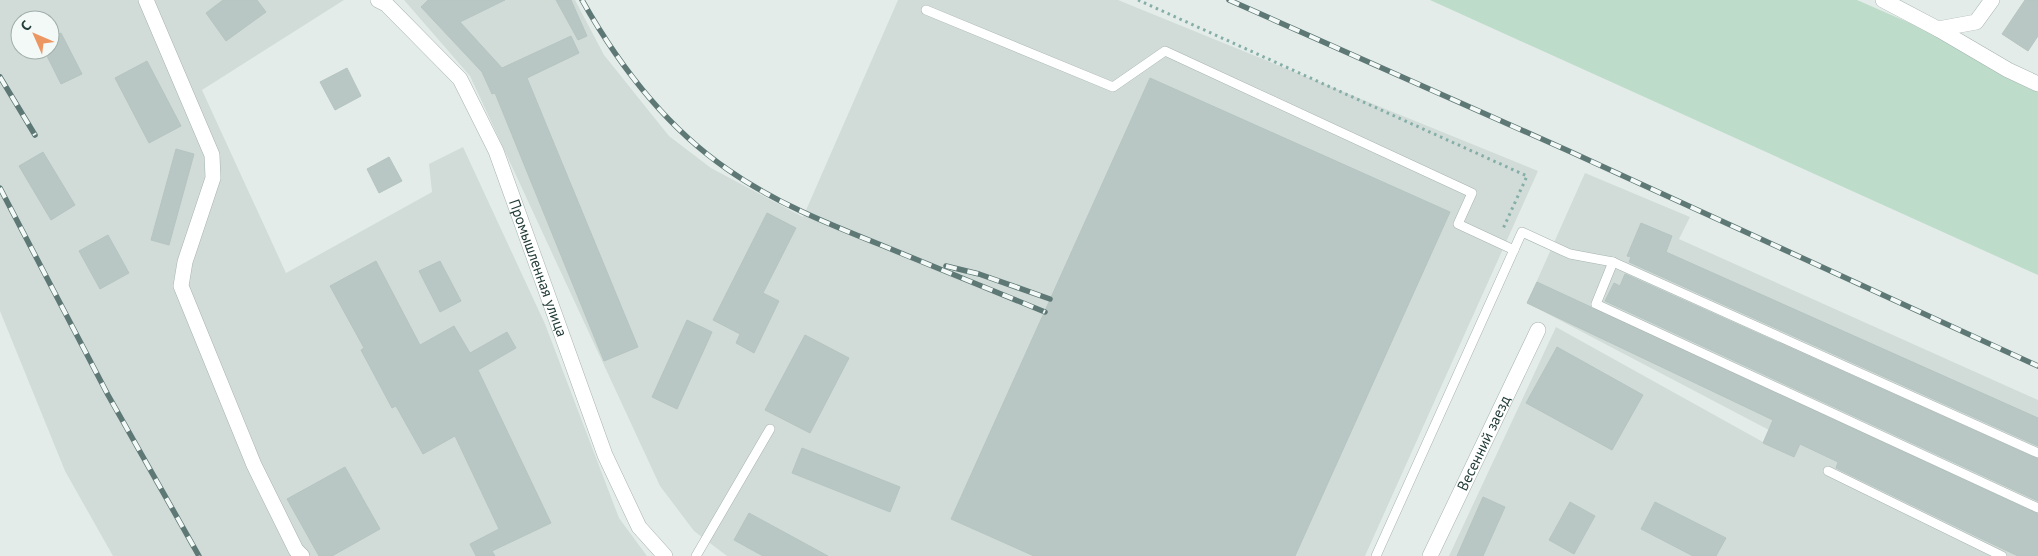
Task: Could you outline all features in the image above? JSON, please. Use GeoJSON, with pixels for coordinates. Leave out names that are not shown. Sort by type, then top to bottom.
{"type":"FeatureCollection","features":[{"type":"Feature","properties":{"kind":"street"},"geometry":{"type":"LineString","coordinates":[[146,0],[212,155],[212,178],[185,262],[181,286],[254,465],[296,550],[302,556]]}},
{"type":"Feature","properties":{"kind":"street","name":"Промышленная улица"},"geometry":{"type":"LineString","coordinates":[[378,0],[386,4],[460,79],[468,94],[496,151],[605,455],[639,527],[665,556]]}},
{"type":"Feature","properties":{"kind":"street"},"geometry":{"type":"LineString","coordinates":[[1883,0],[1938,29],[2008,70],[2038,84]]}},
{"type":"Feature","properties":{"kind":"street"},"geometry":{"type":"LineString","coordinates":[[1938,29],[1976,22],[1992,0]]}},
{"type":"Feature","properties":{"kind":"street","name":"Весенний заезд"},"geometry":{"type":"LineString","coordinates":[[1430,556],[1538,330]]}},
{"type":"Feature","properties":{"kind":"lane"},"geometry":{"type":"LineString","coordinates":[[926,10],[1113,87],[1165,51],[1472,193],[1458,224],[1514,250]]}},
{"type":"Feature","properties":{"kind":"lane"},"geometry":{"type":"LineString","coordinates":[[1376,556],[1522,232],[1570,254],[1614,262],[2038,453]]}},
{"type":"Feature","properties":{"kind":"lane"},"geometry":{"type":"LineString","coordinates":[[1614,262],[1596,304],[2038,508]]}},
{"type":"Feature","properties":{"kind":"lane"},"geometry":{"type":"LineString","coordinates":[[696,556],[770,429]]}},
{"type":"Feature","properties":{"kind":"lane"},"geometry":{"type":"LineString","coordinates":[[1828,471],[2002,556]]}},
{"type":"Feature","properties":{"kind":"path"},"geometry":{"type":"LineString","coordinates":[[1138,0],[1527,176],[1497,242]]}},
{"type":"Feature","properties":{"kind":"shaded area"},"geometry":{"type":"Polygon","coordinates":[[[0,0],[344,0],[202,90],[286,273],[432,192],[429,164],[463,147],[545,324],[619,518],[647,556],[113,556],[65,471],[0,311],[0,0]]]}},
{"type":"Feature","properties":{"kind":"shaded area"},"geometry":{"type":"Polygon","coordinates":[[[404,0],[575,0],[604,55],[669,136],[711,168],[803,217],[898,0],[1118,0],[1538,171],[1365,556],[727,556],[694,531],[660,486],[470,76],[404,0]]]}},
{"type":"Feature","properties":{"kind":"shaded area"},"geometry":{"type":"Polygon","coordinates":[[[1585,173],[1690,217],[1679,239],[2038,400],[2038,556],[1449,556],[1556,327],[1763,442],[1769,430],[1527,303],[1585,173]]]}},
{"type":"Feature","properties":{"kind":"green space"},"geometry":{"type":"Polygon","coordinates":[[[1430,0],[1857,0],[2038,79],[2038,275],[1430,0]]]}},
{"type":"Feature","properties":{"kind":"building"},"geometry":{"type":"Polygon","coordinates":[[[223,0],[257,0],[266,12],[226,41],[206,13],[223,0]]]}},
{"type":"Feature","properties":{"kind":"building"},"geometry":{"type":"Polygon","coordinates":[[[428,0],[505,0],[460,22],[502,68],[571,36],[579,53],[527,78],[638,347],[604,361],[495,93],[492,94],[482,72],[421,7],[428,0]]]}},
{"type":"Feature","properties":{"kind":"building"},"geometry":{"type":"Polygon","coordinates":[[[556,0],[571,0],[587,36],[578,40],[556,0]]]}},
{"type":"Feature","properties":{"kind":"building"},"geometry":{"type":"Polygon","coordinates":[[[2025,0],[2038,0],[2038,36],[2028,51],[2002,34],[2025,0]]]}},
{"type":"Feature","properties":{"kind":"building"},"geometry":{"type":"Polygon","coordinates":[[[60,33],[82,74],[61,84],[49,60],[60,60],[60,33]]]}},
{"type":"Feature","properties":{"kind":"building"},"geometry":{"type":"Polygon","coordinates":[[[147,61],[181,126],[149,143],[115,78],[147,61]]]}},
{"type":"Feature","properties":{"kind":"building"},"geometry":{"type":"Polygon","coordinates":[[[347,68],[361,96],[335,110],[320,82],[347,68]]]}},
{"type":"Feature","properties":{"kind":"building"},"geometry":{"type":"Polygon","coordinates":[[[1150,78],[1450,212],[1295,556],[1034,556],[951,519],[1150,78]]]}},
{"type":"Feature","properties":{"kind":"building"},"geometry":{"type":"Polygon","coordinates":[[[176,149],[194,154],[169,245],[151,240],[176,149]]]}},
{"type":"Feature","properties":{"kind":"building"},"geometry":{"type":"Polygon","coordinates":[[[43,152],[75,205],[51,220],[19,166],[43,152]]]}},
{"type":"Feature","properties":{"kind":"building"},"geometry":{"type":"Polygon","coordinates":[[[389,157],[402,181],[379,193],[367,169],[389,157]]]}},
{"type":"Feature","properties":{"kind":"building"},"geometry":{"type":"Polygon","coordinates":[[[767,213],[796,228],[763,293],[779,301],[754,353],[736,343],[740,334],[713,320],[767,213]]]}},
{"type":"Feature","properties":{"kind":"building"},"geometry":{"type":"Polygon","coordinates":[[[1641,223],[1672,236],[1666,252],[2038,418],[2038,446],[1629,262],[1631,257],[1627,256],[1641,223]]]}},
{"type":"Feature","properties":{"kind":"building"},"geometry":{"type":"Polygon","coordinates":[[[108,235],[129,273],[100,289],[79,251],[108,235]]]}},
{"type":"Feature","properties":{"kind":"building"},"geometry":{"type":"Polygon","coordinates":[[[376,261],[420,345],[454,326],[470,353],[507,332],[516,348],[478,370],[551,523],[492,551],[495,556],[476,556],[470,544],[499,529],[455,436],[423,454],[396,406],[392,408],[361,350],[364,348],[330,286],[376,261]]]}},
{"type":"Feature","properties":{"kind":"building"},"geometry":{"type":"Polygon","coordinates":[[[440,261],[461,301],[440,312],[419,271],[440,261]]]}},
{"type":"Feature","properties":{"kind":"building"},"geometry":{"type":"Polygon","coordinates":[[[1625,274],[2038,459],[2038,501],[1605,301],[1614,283],[1620,286],[1625,274]]]}},
{"type":"Feature","properties":{"kind":"building"},"geometry":{"type":"Polygon","coordinates":[[[1537,282],[2038,514],[2038,556],[2018,556],[1836,468],[1838,462],[1800,444],[1794,457],[1763,443],[1773,420],[1527,303],[1537,282]]]}},
{"type":"Feature","properties":{"kind":"building"},"geometry":{"type":"Polygon","coordinates":[[[687,320],[712,332],[677,409],[652,397],[687,320]]]}},
{"type":"Feature","properties":{"kind":"building"},"geometry":{"type":"Polygon","coordinates":[[[805,335],[849,358],[810,433],[765,410],[805,335]]]}},
{"type":"Feature","properties":{"kind":"building"},"geometry":{"type":"Polygon","coordinates":[[[1557,347],[1643,395],[1612,450],[1526,403],[1557,347]]]}},
{"type":"Feature","properties":{"kind":"building"},"geometry":{"type":"Polygon","coordinates":[[[802,448],[900,487],[890,512],[792,473],[802,448]]]}},
{"type":"Feature","properties":{"kind":"building"},"geometry":{"type":"Polygon","coordinates":[[[345,467],[380,529],[332,556],[319,556],[287,499],[345,467]]]}},
{"type":"Feature","properties":{"kind":"building"},"geometry":{"type":"Polygon","coordinates":[[[1483,497],[1505,507],[1483,556],[1457,556],[1483,497]]]}},
{"type":"Feature","properties":{"kind":"building"},"geometry":{"type":"Polygon","coordinates":[[[1570,502],[1595,516],[1574,554],[1549,540],[1570,502]]]}},
{"type":"Feature","properties":{"kind":"building"},"geometry":{"type":"Polygon","coordinates":[[[1655,502],[1726,538],[1716,556],[1693,556],[1641,529],[1655,502]]]}},
{"type":"Feature","properties":{"kind":"building"},"geometry":{"type":"Polygon","coordinates":[[[749,513],[828,556],[763,556],[734,540],[749,513]]]}},
{"type":"Feature","properties":{"kind":"railway"},"geometry":{"type":"LineString","coordinates":[[582,0],[611,48],[645,93],[684,134],[727,169],[764,192],[804,212],[1045,312]]}},
{"type":"Feature","properties":{"kind":"railway"},"geometry":{"type":"LineString","coordinates":[[1229,0],[1571,152],[2038,366]]}},
{"type":"Feature","properties":{"kind":"railway"},"geometry":{"type":"LineString","coordinates":[[0,77],[35,135]]}},
{"type":"Feature","properties":{"kind":"railway"},"geometry":{"type":"LineString","coordinates":[[0,188],[108,395],[199,556]]}},
{"type":"Feature","properties":{"kind":"railway"},"geometry":{"type":"LineString","coordinates":[[946,266],[979,274],[1050,299]]}}]}
